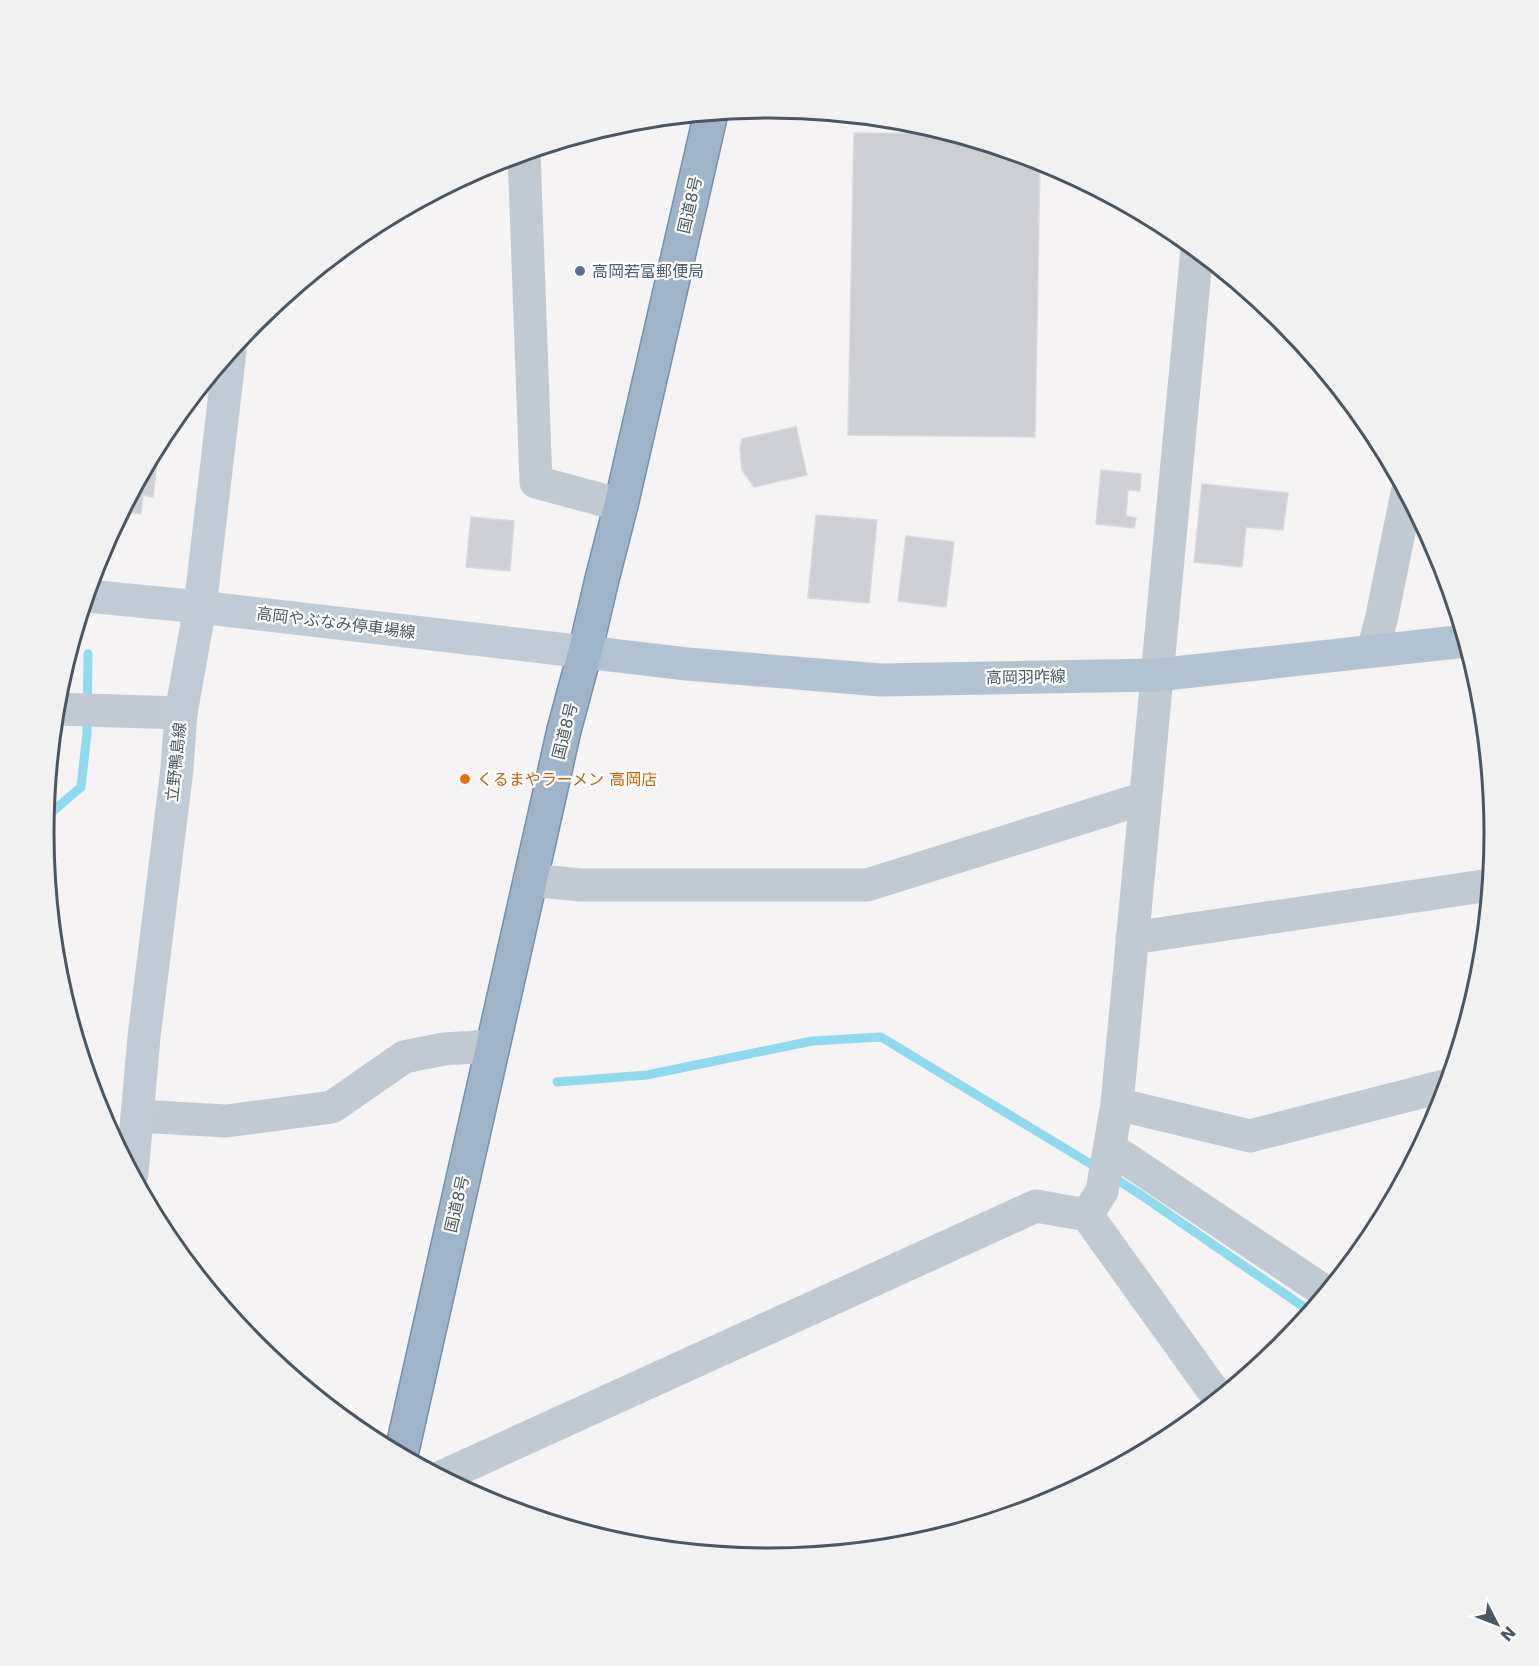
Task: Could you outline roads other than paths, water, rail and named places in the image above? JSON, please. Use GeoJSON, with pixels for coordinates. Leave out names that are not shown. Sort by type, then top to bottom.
{"type":"FeatureCollection","features":[{"type":"Feature","properties":{"kind":"highway","name":"国道8号"},"geometry":{"type":"LineString","coordinates":[[403,1447],[564,730],[621,505],[709,120]]}},
{"type":"Feature","properties":{"kind":"main road","name":"立野鴨島線"},"geometry":{"type":"LineString","coordinates":[[133,1159],[144,1037],[177,769],[181,713],[200,607],[228,365]]}},
{"type":"Feature","properties":{"kind":"main road","name":"高岡やぶなみ停車場線"},"geometry":{"type":"LineString","coordinates":[[94,597],[585,652]]}},
{"type":"Feature","properties":{"kind":"main road","name":"高岡羽咋線"},"geometry":{"type":"LineString","coordinates":[[585,652],[687,664],[881,680],[1156,675],[1459,642]]}},
{"type":"Feature","properties":{"kind":"street"},"geometry":{"type":"LineString","coordinates":[[524,161],[536,482],[621,505]]}},
{"type":"Feature","properties":{"kind":"street"},"geometry":{"type":"LineString","coordinates":[[1087,1215],[1102,1191],[1117,1104],[1196,259]]}},
{"type":"Feature","properties":{"kind":"street"},"geometry":{"type":"LineString","coordinates":[[1373,651],[1405,505]]}},
{"type":"Feature","properties":{"kind":"street"},"geometry":{"type":"LineString","coordinates":[[65,709],[181,713]]}},
{"type":"Feature","properties":{"kind":"street"},"geometry":{"type":"LineString","coordinates":[[530,880],[581,885],[867,885],[1145,798]]}},
{"type":"Feature","properties":{"kind":"street"},"geometry":{"type":"LineString","coordinates":[[1132,938],[1482,886]]}},
{"type":"Feature","properties":{"kind":"street"},"geometry":{"type":"LineString","coordinates":[[137,1116],[226,1121],[332,1107],[404,1057],[444,1049],[492,1046]]}},
{"type":"Feature","properties":{"kind":"street"},"geometry":{"type":"LineString","coordinates":[[1117,1104],[1250,1136],[1438,1088]]}},
{"type":"Feature","properties":{"kind":"street"},"geometry":{"type":"LineString","coordinates":[[1110,1148],[1321,1289]]}},
{"type":"Feature","properties":{"kind":"street"},"geometry":{"type":"LineString","coordinates":[[450,1473],[1036,1206],[1087,1215],[1215,1393]]}},
{"type":"Feature","properties":{"kind":"waterway"},"geometry":{"type":"LineString","coordinates":[[55,809],[81,787],[87,733],[88,654]]}},
{"type":"Feature","properties":{"kind":"waterway"},"geometry":{"type":"LineString","coordinates":[[557,1082],[647,1075],[812,1041],[881,1037],[1099,1169]]}},
{"type":"Feature","properties":{"kind":"waterway"},"geometry":{"type":"LineString","coordinates":[[1111,1176],[1305,1308]]}},
{"type":"Feature","properties":{"kind":"place","name":"高岡若富郵便局"},"geometry":{"type":"Point","coordinates":[580,271]}},
{"type":"Feature","properties":{"kind":"place","name":"くるまやラーメン 高岡店"},"geometry":{"type":"Point","coordinates":[465,779]}}]}
